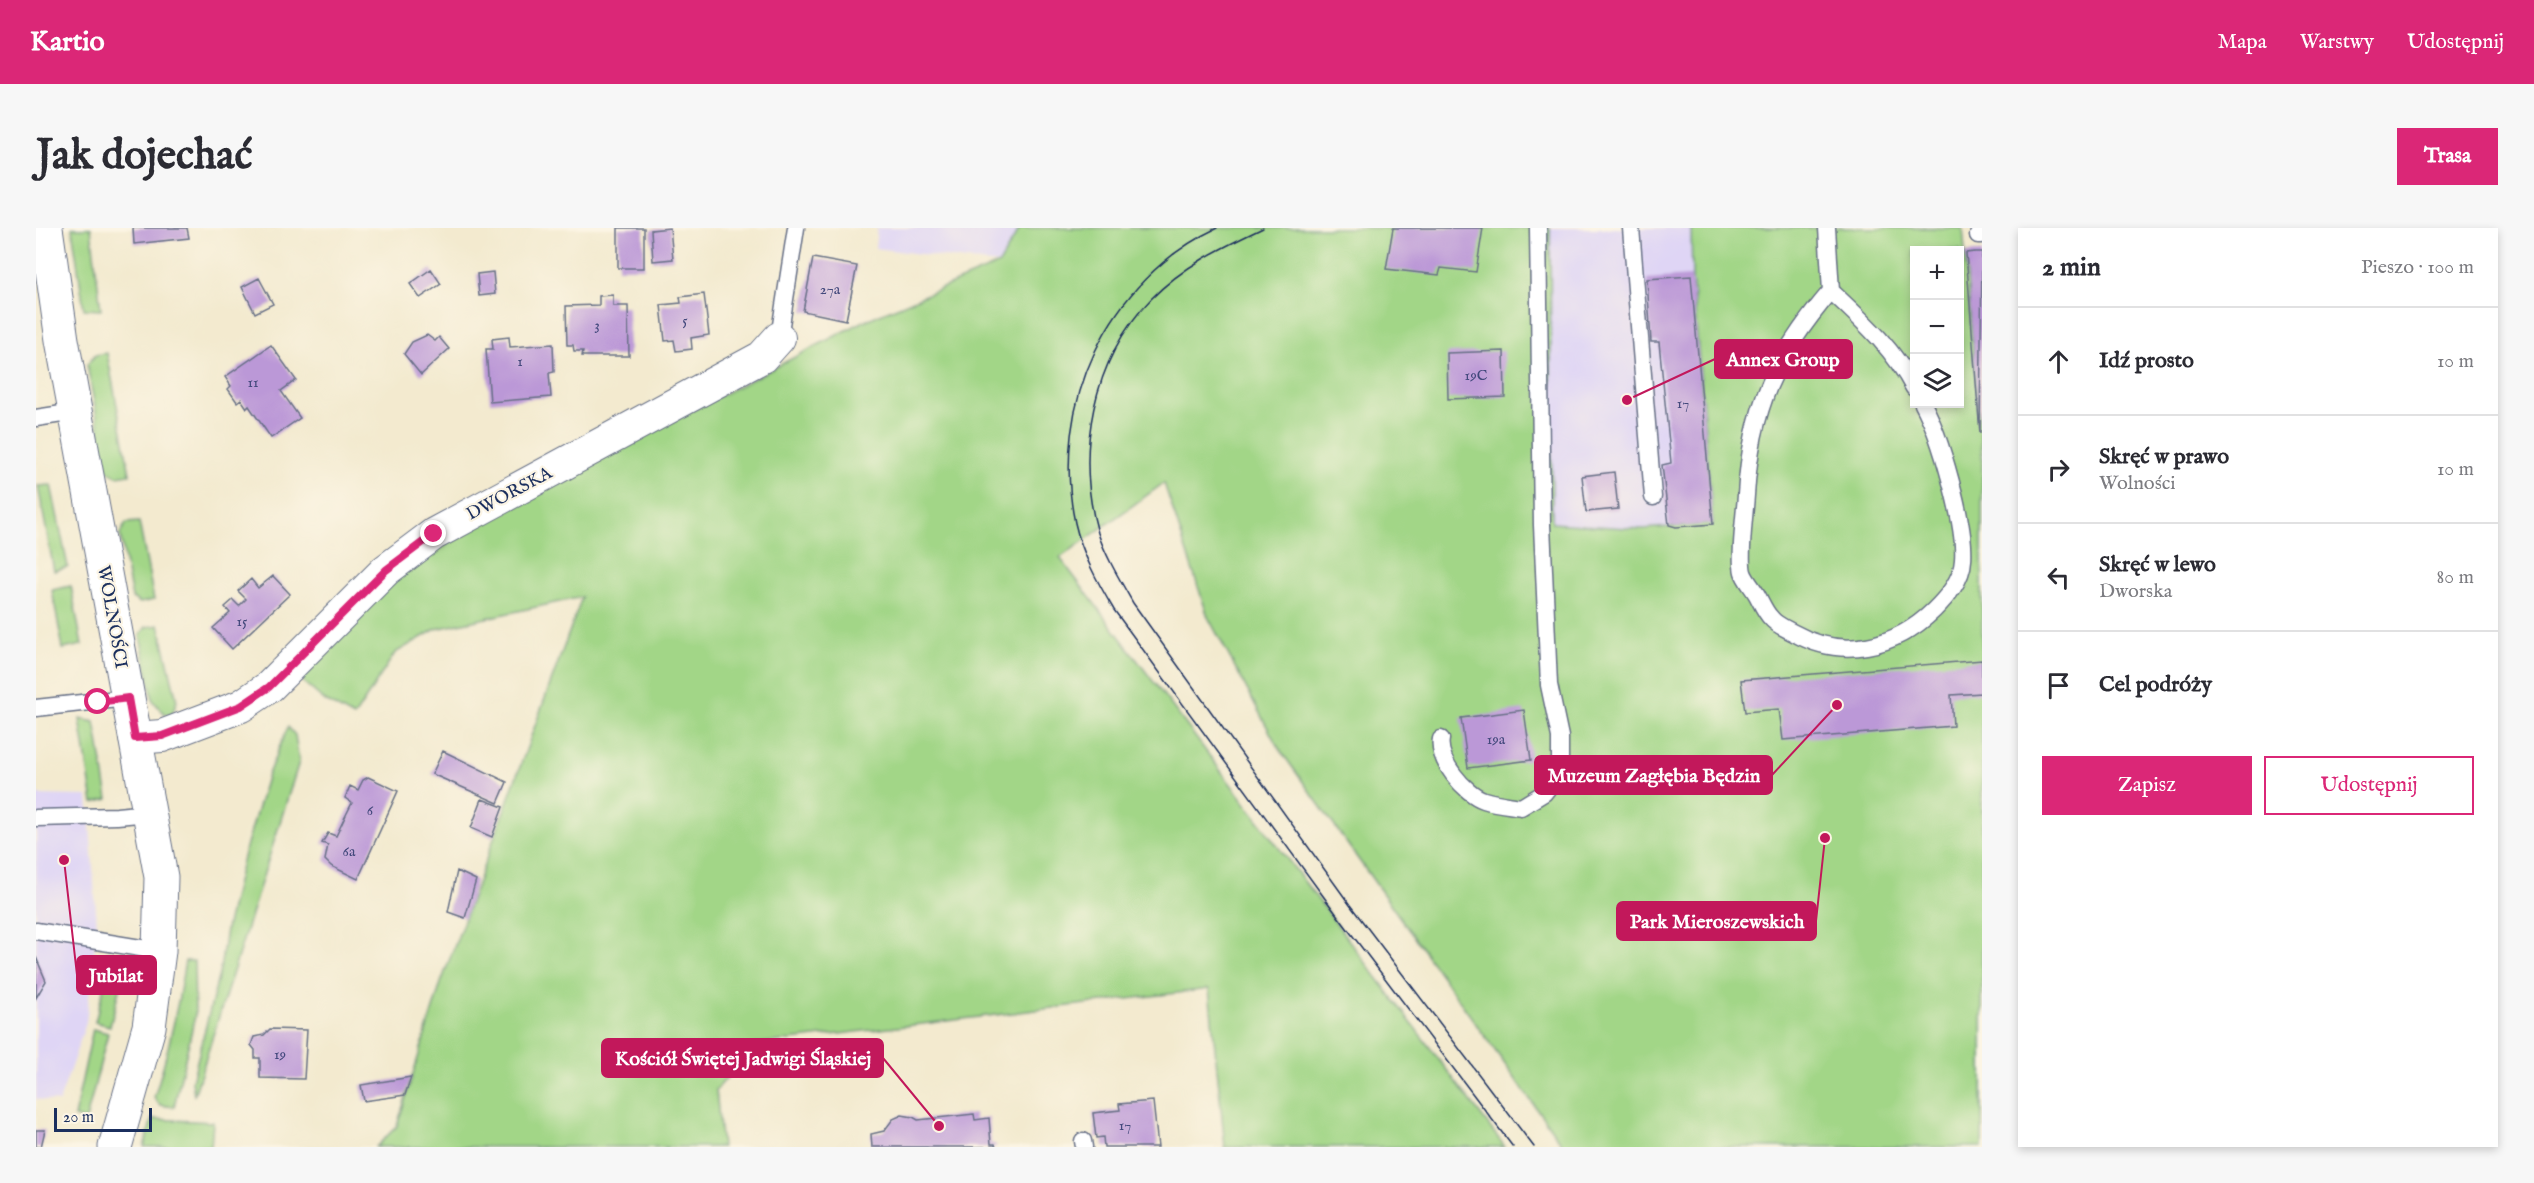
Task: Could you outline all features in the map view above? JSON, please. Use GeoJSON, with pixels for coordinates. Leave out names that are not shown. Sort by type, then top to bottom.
{"type":"FeatureCollection","features":[{"type":"Feature","properties":{"kind":"street","name":"WOLNOŚCI"},"geometry":{"type":"LineString","coordinates":[[46,228],[75,412],[160,877],[159,951],[149,1027],[115,1147]]}},
{"type":"Feature","properties":{"kind":"street","name":"DWORSKA"},"geometry":{"type":"LineString","coordinates":[[135,738],[168,734],[241,706],[269,687],[386,570],[434,534],[754,362],[762,357],[779,338]]}},
{"type":"Feature","properties":{"kind":"lane"},"geometry":{"type":"LineString","coordinates":[[779,338],[796,228]]}},
{"type":"Feature","properties":{"kind":"lane"},"geometry":{"type":"LineString","coordinates":[[1441,739],[1440,747],[1454,777],[1483,800],[1521,807],[1544,793],[1560,773],[1560,737],[1550,685],[1543,536],[1538,228]]}},
{"type":"Feature","properties":{"kind":"lane"},"geometry":{"type":"LineString","coordinates":[[1631,228],[1653,498]]}},
{"type":"Feature","properties":{"kind":"lane"},"geometry":{"type":"LineString","coordinates":[[1827,228],[1831,291],[1789,345],[1772,376],[1758,411],[1751,447],[1743,572],[1771,619],[1812,643],[1858,649],[1894,637],[1925,619],[1950,596],[1964,562],[1959,518],[1945,465],[1924,408]]}},
{"type":"Feature","properties":{"kind":"lane"},"geometry":{"type":"LineString","coordinates":[[1831,291],[1868,325],[1901,362],[1910,380]]}},
{"type":"Feature","properties":{"kind":"lane"},"geometry":{"type":"LineString","coordinates":[[36,418],[75,412]]}},
{"type":"Feature","properties":{"kind":"lane"},"geometry":{"type":"LineString","coordinates":[[36,708],[128,698]]}},
{"type":"Feature","properties":{"kind":"lane"},"geometry":{"type":"LineString","coordinates":[[36,818],[149,813]]}},
{"type":"Feature","properties":{"kind":"lane"},"geometry":{"type":"LineString","coordinates":[[36,931],[159,951]]}},
{"type":"Feature","properties":{"kind":"shaded area"},"geometry":{"type":"Polygon","coordinates":[[[877,228],[1020,228],[999,264],[875,248],[877,228]]]}},
{"type":"Feature","properties":{"kind":"shaded area"},"geometry":{"type":"Polygon","coordinates":[[[1550,228],[1691,228],[1692,276],[1713,524],[1642,529],[1552,524],[1550,228]]]}},
{"type":"Feature","properties":{"kind":"shaded area"},"geometry":{"type":"Polygon","coordinates":[[[36,795],[88,796],[97,926],[86,1023],[59,1102],[36,1099],[36,795]]]}},
{"type":"Feature","properties":{"kind":"green space"},"geometry":{"type":"Polygon","coordinates":[[[72,228],[91,228],[101,310],[84,309],[72,228]]]}},
{"type":"Feature","properties":{"kind":"green space"},"geometry":{"type":"Polygon","coordinates":[[[1020,228],[1550,228],[1552,523],[1642,529],[1713,524],[1692,276],[1691,228],[1963,228],[1982,456],[1982,1147],[1564,1147],[1278,747],[1208,617],[1164,483],[1060,558],[1505,1147],[1225,1147],[1209,989],[757,1044],[716,1090],[722,1147],[376,1147],[397,1126],[441,983],[582,597],[436,629],[395,653],[354,717],[325,701],[294,674],[437,543],[866,320],[999,264],[1020,228]]]}},
{"type":"Feature","properties":{"kind":"green space"},"geometry":{"type":"Polygon","coordinates":[[[107,353],[130,474],[117,476],[107,471],[87,365],[95,355],[107,353]]]}},
{"type":"Feature","properties":{"kind":"green space"},"geometry":{"type":"Polygon","coordinates":[[[51,485],[68,567],[54,571],[38,486],[51,485]]]}},
{"type":"Feature","properties":{"kind":"green space"},"geometry":{"type":"Polygon","coordinates":[[[139,522],[154,600],[140,603],[132,598],[120,534],[126,523],[139,522]]]}},
{"type":"Feature","properties":{"kind":"green space"},"geometry":{"type":"Polygon","coordinates":[[[71,586],[82,645],[63,649],[52,590],[71,586]]]}},
{"type":"Feature","properties":{"kind":"green space"},"geometry":{"type":"Polygon","coordinates":[[[159,625],[177,701],[172,715],[165,714],[153,701],[140,635],[146,627],[159,625]]]}},
{"type":"Feature","properties":{"kind":"green space"},"geometry":{"type":"Polygon","coordinates":[[[80,719],[95,722],[108,799],[93,803],[80,719]]]}},
{"type":"Feature","properties":{"kind":"green space"},"geometry":{"type":"Polygon","coordinates":[[[288,727],[295,735],[299,762],[194,1096],[192,1081],[220,970],[226,929],[243,857],[268,774],[288,727]]]}},
{"type":"Feature","properties":{"kind":"green space"},"geometry":{"type":"Polygon","coordinates":[[[103,956],[127,958],[110,1026],[95,1022],[103,991],[103,956]]]}},
{"type":"Feature","properties":{"kind":"green space"},"geometry":{"type":"Polygon","coordinates":[[[185,961],[194,961],[195,1016],[174,1107],[160,1105],[154,1098],[172,1030],[185,961]]]}},
{"type":"Feature","properties":{"kind":"green space"},"geometry":{"type":"Polygon","coordinates":[[[93,1029],[108,1033],[86,1120],[74,1117],[93,1029]]]}},
{"type":"Feature","properties":{"kind":"green space"},"geometry":{"type":"Polygon","coordinates":[[[152,1119],[213,1122],[211,1147],[144,1147],[152,1119]]]}},
{"type":"Feature","properties":{"kind":"building"},"geometry":{"type":"Polygon","coordinates":[[[133,228],[187,228],[189,238],[134,244],[133,228]]]}},
{"type":"Feature","properties":{"kind":"building"},"geometry":{"type":"Polygon","coordinates":[[[618,228],[644,228],[644,268],[618,268],[618,228]]]}},
{"type":"Feature","properties":{"kind":"building"},"geometry":{"type":"Polygon","coordinates":[[[670,228],[673,259],[653,261],[651,230],[670,228]]]}},
{"type":"Feature","properties":{"kind":"building"},"geometry":{"type":"Polygon","coordinates":[[[1393,228],[1483,228],[1476,272],[1441,268],[1439,275],[1386,269],[1393,228]]]}},
{"type":"Feature","properties":{"kind":"building"},"geometry":{"type":"Polygon","coordinates":[[[1982,252],[1980,434],[1966,253],[1982,252]]]}},
{"type":"Feature","properties":{"kind":"building"},"geometry":{"type":"Polygon","coordinates":[[[813,258],[857,266],[846,320],[803,311],[813,258]]]}},
{"type":"Feature","properties":{"kind":"building"},"geometry":{"type":"Polygon","coordinates":[[[431,269],[441,284],[420,298],[410,284],[431,269]]]}},
{"type":"Feature","properties":{"kind":"building"},"geometry":{"type":"Polygon","coordinates":[[[493,272],[495,294],[479,296],[477,274],[493,272]]]}},
{"type":"Feature","properties":{"kind":"building"},"geometry":{"type":"Polygon","coordinates":[[[1691,276],[1713,524],[1676,527],[1669,525],[1662,465],[1671,463],[1659,342],[1651,342],[1647,279],[1691,276]]]}},
{"type":"Feature","properties":{"kind":"building"},"geometry":{"type":"Polygon","coordinates":[[[259,278],[273,304],[255,313],[242,287],[259,278]]]}},
{"type":"Feature","properties":{"kind":"building"},"geometry":{"type":"Polygon","coordinates":[[[704,294],[709,335],[691,338],[692,349],[676,351],[674,340],[665,341],[661,305],[681,303],[680,297],[704,294]]]}},
{"type":"Feature","properties":{"kind":"building"},"geometry":{"type":"Polygon","coordinates":[[[613,295],[613,306],[628,306],[629,356],[582,356],[583,351],[574,351],[573,345],[567,345],[566,306],[599,305],[599,296],[613,295]]]}},
{"type":"Feature","properties":{"kind":"building"},"geometry":{"type":"Polygon","coordinates":[[[427,335],[435,341],[439,337],[449,349],[421,375],[404,354],[412,342],[427,335]]]}},
{"type":"Feature","properties":{"kind":"building"},"geometry":{"type":"Polygon","coordinates":[[[509,337],[510,347],[553,344],[554,372],[549,373],[551,397],[490,402],[486,349],[493,349],[492,339],[509,337]]]}},
{"type":"Feature","properties":{"kind":"building"},"geometry":{"type":"Polygon","coordinates":[[[271,345],[296,380],[281,391],[300,418],[271,438],[249,406],[247,408],[241,399],[237,402],[228,389],[231,386],[225,377],[271,345]]]}},
{"type":"Feature","properties":{"kind":"building"},"geometry":{"type":"Polygon","coordinates":[[[1504,351],[1505,397],[1448,399],[1447,353],[1504,351]]]}},
{"type":"Feature","properties":{"kind":"building"},"geometry":{"type":"Polygon","coordinates":[[[1614,472],[1618,509],[1586,512],[1582,476],[1614,472]]]}},
{"type":"Feature","properties":{"kind":"building"},"geometry":{"type":"Polygon","coordinates":[[[273,576],[290,594],[232,649],[213,628],[230,613],[225,607],[233,600],[239,606],[246,599],[238,591],[251,579],[258,588],[273,576]]]}},
{"type":"Feature","properties":{"kind":"building"},"geometry":{"type":"Polygon","coordinates":[[[1982,660],[1982,693],[1951,695],[1953,726],[1783,740],[1779,709],[1745,712],[1741,680],[1982,660]]]}},
{"type":"Feature","properties":{"kind":"building"},"geometry":{"type":"Polygon","coordinates":[[[1524,710],[1531,760],[1468,768],[1461,718],[1524,710]]]}},
{"type":"Feature","properties":{"kind":"building"},"geometry":{"type":"Polygon","coordinates":[[[443,751],[507,782],[498,803],[432,774],[443,751]]]}},
{"type":"Feature","properties":{"kind":"building"},"geometry":{"type":"Polygon","coordinates":[[[368,777],[398,791],[358,879],[331,866],[325,860],[328,845],[322,843],[328,833],[336,836],[352,803],[345,798],[350,786],[358,790],[363,780],[368,777]]]}},
{"type":"Feature","properties":{"kind":"building"},"geometry":{"type":"Polygon","coordinates":[[[482,799],[503,807],[492,837],[471,828],[482,799]]]}},
{"type":"Feature","properties":{"kind":"building"},"geometry":{"type":"Polygon","coordinates":[[[457,871],[476,880],[465,918],[448,912],[457,871]]]}},
{"type":"Feature","properties":{"kind":"building"},"geometry":{"type":"Polygon","coordinates":[[[36,957],[46,981],[36,998],[36,957]]]}},
{"type":"Feature","properties":{"kind":"building"},"geometry":{"type":"Polygon","coordinates":[[[270,1029],[307,1030],[304,1079],[260,1078],[260,1058],[255,1058],[255,1050],[251,1045],[254,1037],[264,1035],[270,1029]]]}},
{"type":"Feature","properties":{"kind":"building"},"geometry":{"type":"Polygon","coordinates":[[[411,1077],[405,1095],[364,1101],[361,1085],[411,1077]]]}},
{"type":"Feature","properties":{"kind":"building"},"geometry":{"type":"Polygon","coordinates":[[[1153,1101],[1158,1147],[1104,1147],[1103,1137],[1096,1138],[1093,1113],[1120,1110],[1119,1104],[1153,1101]]]}},
{"type":"Feature","properties":{"kind":"building"},"geometry":{"type":"Polygon","coordinates":[[[974,1114],[975,1120],[989,1118],[991,1144],[995,1144],[996,1147],[872,1147],[871,1134],[884,1131],[893,1119],[902,1115],[918,1120],[974,1114]]]}},
{"type":"Feature","properties":{"kind":"building"},"geometry":{"type":"Polygon","coordinates":[[[36,1130],[45,1130],[41,1147],[36,1147],[36,1130]]]}},
{"type":"Feature","properties":{"kind":"tram line"},"geometry":{"type":"LineString","coordinates":[[1217,228],[1178,251],[1145,279],[1117,313],[1095,351],[1080,392],[1071,434],[1069,479],[1078,535],[1091,568],[1114,610],[1337,915],[1513,1147]]}},
{"type":"Feature","properties":{"kind":"tram line"},"geometry":{"type":"LineString","coordinates":[[1263,228],[1204,258],[1163,287],[1131,323],[1115,350],[1102,379],[1089,440],[1088,471],[1091,502],[1098,533],[1109,560],[1133,603],[1350,905],[1534,1147]]}},
{"type":"Feature","properties":{"kind":"place","name":"Annex Group"},"geometry":{"type":"Point","coordinates":[1627,400]}},
{"type":"Feature","properties":{"kind":"place","name":"Muzeum Zagłębia Będzin"},"geometry":{"type":"Point","coordinates":[1837,705]}},
{"type":"Feature","properties":{"kind":"place","name":"Park Mieroszewskich"},"geometry":{"type":"Point","coordinates":[1825,838]}},
{"type":"Feature","properties":{"kind":"place","name":"Jubilat"},"geometry":{"type":"Point","coordinates":[64,860]}},
{"type":"Feature","properties":{"kind":"place","name":"Kościół Świętej Jadwigi Śląskiej"},"geometry":{"type":"Point","coordinates":[939,1126]}},
{"type":"Feature","properties":{"kind":"route"},"geometry":{"type":"LineString","coordinates":[[98,702],[128,698],[135,738],[162,736],[241,706],[269,687],[386,570],[434,534]]}}]}
